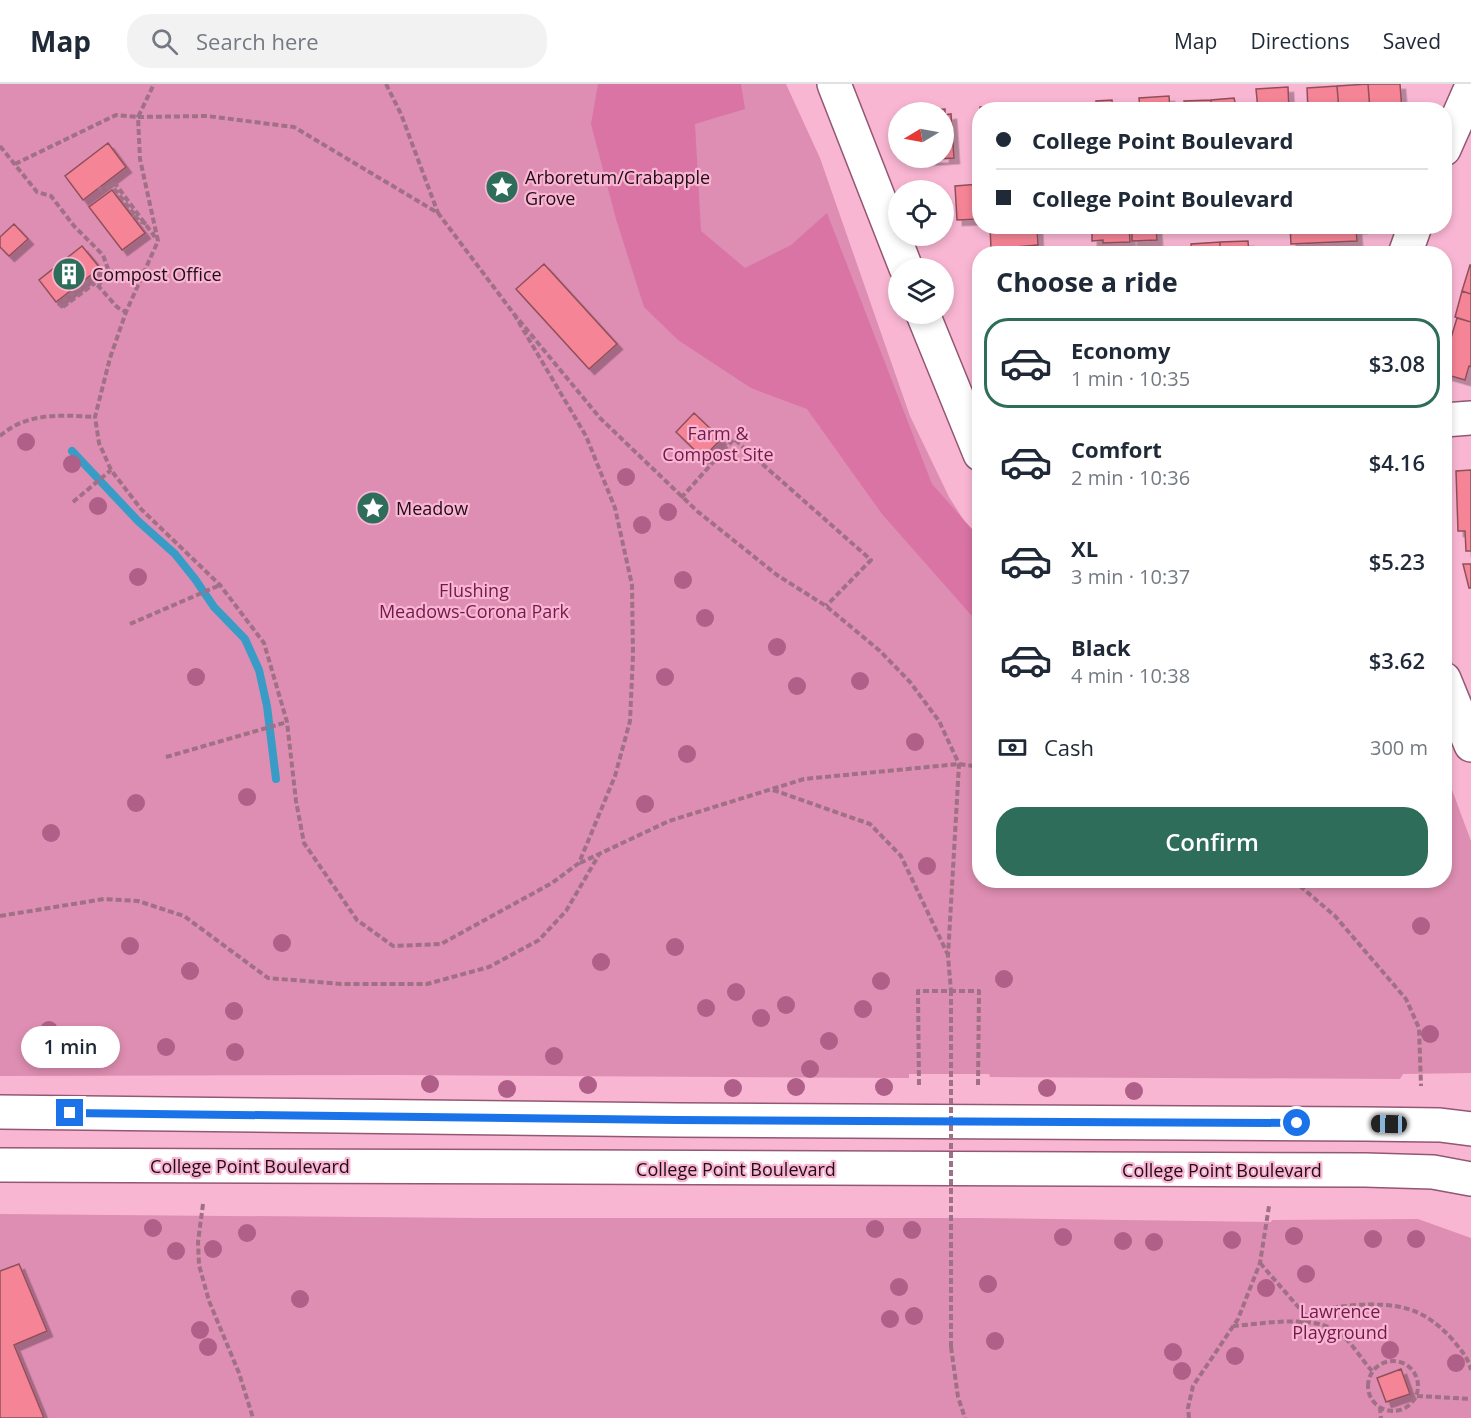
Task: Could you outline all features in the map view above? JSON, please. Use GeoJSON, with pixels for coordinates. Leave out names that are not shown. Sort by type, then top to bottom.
{"type":"FeatureCollection","features":[{"type":"Feature","properties":{"kind":"main road"},"geometry":{"type":"LineString","coordinates":[[834,84],[902,258]]}},
{"type":"Feature","properties":{"kind":"main road"},"geometry":{"type":"LineString","coordinates":[[1452,131],[1471,88]]}},
{"type":"Feature","properties":{"kind":"main road"},"geometry":{"type":"LineString","coordinates":[[929,324],[966,387],[972,416]]}},
{"type":"Feature","properties":{"kind":"main road"},"geometry":{"type":"LineString","coordinates":[[1452,419],[1471,418]]}},
{"type":"Feature","properties":{"kind":"main road"},"geometry":{"type":"LineString","coordinates":[[1452,698],[1471,744]]}},
{"type":"Feature","properties":{"kind":"main road"},"geometry":{"type":"LineString","coordinates":[[0,1112],[677,1120],[1421,1124],[1471,1129]]}},
{"type":"Feature","properties":{"kind":"main road","name":"College Point Boulevard"},"geometry":{"type":"LineString","coordinates":[[0,1165],[1365,1170],[1432,1173],[1471,1179]]}},
{"type":"Feature","properties":{"kind":"path"},"geometry":{"type":"LineString","coordinates":[[154,84],[138,117],[140,159],[158,241],[126,312],[110,358],[95,417],[99,443],[111,470],[141,509],[220,585],[264,643],[287,722],[296,801],[304,843],[357,920],[393,946],[441,944],[552,883],[579,863],[669,821],[804,779],[959,764],[972,766]]}},
{"type":"Feature","properties":{"kind":"path"},"geometry":{"type":"LineString","coordinates":[[386,84],[401,114],[438,213],[514,314],[600,418],[681,498],[777,575],[826,606],[880,651],[910,682],[939,721],[959,764],[948,956],[951,991],[951,1347],[958,1397],[965,1418]]}},
{"type":"Feature","properties":{"kind":"path"},"geometry":{"type":"LineString","coordinates":[[15,164],[116,115],[207,116],[294,127],[438,213]]}},
{"type":"Feature","properties":{"kind":"path"},"geometry":{"type":"LineString","coordinates":[[0,146],[37,192],[51,195],[74,226],[103,255],[108,269],[97,285],[63,308],[59,304],[92,279],[97,285],[117,307],[126,312]]}},
{"type":"Feature","properties":{"kind":"path"},"geometry":{"type":"LineString","coordinates":[[99,187],[102,191],[114,182],[148,224],[158,241]]}},
{"type":"Feature","properties":{"kind":"path"},"geometry":{"type":"LineString","coordinates":[[111,184],[134,216],[139,221],[148,224]]}},
{"type":"Feature","properties":{"kind":"path"},"geometry":{"type":"LineString","coordinates":[[514,314],[586,436],[615,508],[632,585],[633,655],[630,721],[615,776],[579,863]]}},
{"type":"Feature","properties":{"kind":"path"},"geometry":{"type":"LineString","coordinates":[[0,436],[21,423],[37,417],[54,415],[95,417]]}},
{"type":"Feature","properties":{"kind":"path"},"geometry":{"type":"LineString","coordinates":[[681,498],[734,439],[871,560],[826,606]]}},
{"type":"Feature","properties":{"kind":"path"},"geometry":{"type":"LineString","coordinates":[[73,502],[111,470]]}},
{"type":"Feature","properties":{"kind":"path"},"geometry":{"type":"LineString","coordinates":[[130,624],[220,585]]}},
{"type":"Feature","properties":{"kind":"path"},"geometry":{"type":"LineString","coordinates":[[166,757],[287,722]]}},
{"type":"Feature","properties":{"kind":"path"},"geometry":{"type":"LineString","coordinates":[[771,790],[870,824],[901,856],[948,956]]}},
{"type":"Feature","properties":{"kind":"path"},"geometry":{"type":"LineString","coordinates":[[0,916],[104,899],[138,901],[184,916],[268,978],[341,984],[427,984],[489,967],[539,940],[566,911],[600,853]]}},
{"type":"Feature","properties":{"kind":"path"},"geometry":{"type":"LineString","coordinates":[[1302,888],[1335,916],[1406,999],[1419,1029],[1421,1086]]}},
{"type":"Feature","properties":{"kind":"path"},"geometry":{"type":"LineString","coordinates":[[919,1085],[918,992],[979,991],[978,1086]]}},
{"type":"Feature","properties":{"kind":"path"},"geometry":{"type":"LineString","coordinates":[[203,1204],[198,1242],[199,1265],[208,1301],[238,1373],[253,1418]]}},
{"type":"Feature","properties":{"kind":"path"},"geometry":{"type":"LineString","coordinates":[[1189,1418],[1188,1408],[1193,1386],[1238,1319],[1260,1263],[1269,1206]]}},
{"type":"Feature","properties":{"kind":"path"},"geometry":{"type":"LineString","coordinates":[[1260,1263],[1307,1317]]}},
{"type":"Feature","properties":{"kind":"path"},"geometry":{"type":"LineString","coordinates":[[1300,1323],[1323,1309],[1362,1305],[1398,1306],[1419,1312],[1438,1323],[1468,1360],[1471,1370]]}},
{"type":"Feature","properties":{"kind":"path"},"geometry":{"type":"LineString","coordinates":[[1232,1326],[1324,1324],[1340,1334],[1372,1371]]}},
{"type":"Feature","properties":{"kind":"path"},"geometry":{"type":"LineString","coordinates":[[1380,1407],[1397,1411],[1405,1408],[1417,1396],[1418,1379],[1415,1371],[1409,1366],[1402,1362],[1386,1361],[1372,1371],[1368,1386],[1370,1394],[1380,1407],[1381,1418]]}},
{"type":"Feature","properties":{"kind":"path"},"geometry":{"type":"LineString","coordinates":[[1417,1396],[1471,1398]]}},
{"type":"Feature","properties":{"kind":"green space","name":"Flushing Meadows-Corona Park"},"geometry":{"type":"Polygon","coordinates":[[[0,84],[786,84],[820,158],[910,416],[949,497],[972,533],[972,888],[1452,888],[1452,790],[1471,841],[1471,1073],[1403,1074],[1400,1079],[990,1077],[989,1074],[909,1074],[909,1078],[394,1075],[0,1076],[0,84]]]}},
{"type":"Feature","properties":{"kind":"green space","name":"Lawrence Playground"},"geometry":{"type":"Polygon","coordinates":[[[0,1214],[480,1218],[977,1218],[1271,1222],[1272,1220],[1418,1219],[1471,1238],[1471,1418],[0,1418],[0,1214]]]}},
{"type":"Feature","properties":{"kind":"shaded area"},"geometry":{"type":"Polygon","coordinates":[[[598,84],[741,84],[745,109],[695,124],[701,231],[745,268],[791,245],[827,213],[932,484],[972,529],[972,616],[882,514],[807,409],[751,388],[678,340],[644,307],[616,219],[591,124],[598,84]]]}},
{"type":"Feature","properties":{"kind":"building"},"geometry":{"type":"Polygon","coordinates":[[[1368,84],[1369,102],[1338,102],[1337,86],[1368,84]]]}},
{"type":"Feature","properties":{"kind":"building"},"geometry":{"type":"Polygon","coordinates":[[[1368,84],[1400,84],[1401,102],[1369,102],[1368,84]]]}},
{"type":"Feature","properties":{"kind":"building"},"geometry":{"type":"Polygon","coordinates":[[[1337,86],[1338,102],[1308,102],[1307,88],[1337,86]]]}},
{"type":"Feature","properties":{"kind":"building"},"geometry":{"type":"Polygon","coordinates":[[[1288,87],[1289,102],[1257,102],[1256,89],[1288,87]]]}},
{"type":"Feature","properties":{"kind":"building"},"geometry":{"type":"Polygon","coordinates":[[[1169,96],[1169,102],[1139,102],[1139,98],[1169,96]]]}},
{"type":"Feature","properties":{"kind":"building"},"geometry":{"type":"Polygon","coordinates":[[[1234,98],[1235,102],[1211,102],[1211,100],[1234,98]]]}},
{"type":"Feature","properties":{"kind":"building"},"geometry":{"type":"Polygon","coordinates":[[[1112,100],[1112,102],[1096,102],[1112,100]]]}},
{"type":"Feature","properties":{"kind":"building"},"geometry":{"type":"Polygon","coordinates":[[[1211,100],[1211,102],[1184,102],[1211,100]]]}},
{"type":"Feature","properties":{"kind":"building"},"geometry":{"type":"Polygon","coordinates":[[[108,143],[126,167],[83,200],[65,176],[108,143]]]}},
{"type":"Feature","properties":{"kind":"building"},"geometry":{"type":"Polygon","coordinates":[[[972,185],[972,219],[957,220],[955,186],[972,185]]]}},
{"type":"Feature","properties":{"kind":"building"},"geometry":{"type":"Polygon","coordinates":[[[112,190],[145,233],[122,250],[89,207],[112,190]]]}},
{"type":"Feature","properties":{"kind":"building"},"geometry":{"type":"Polygon","coordinates":[[[14,224],[28,239],[9,256],[0,247],[0,237],[14,224]]]}},
{"type":"Feature","properties":{"kind":"building"},"geometry":{"type":"Polygon","coordinates":[[[990,234],[1037,234],[1038,245],[991,246],[990,234]]]}},
{"type":"Feature","properties":{"kind":"building"},"geometry":{"type":"Polygon","coordinates":[[[1092,234],[1130,234],[1130,242],[1092,241],[1092,234]]]}},
{"type":"Feature","properties":{"kind":"building"},"geometry":{"type":"Polygon","coordinates":[[[1132,234],[1157,234],[1157,240],[1132,241],[1132,234]]]}},
{"type":"Feature","properties":{"kind":"building"},"geometry":{"type":"Polygon","coordinates":[[[1290,234],[1356,234],[1357,241],[1291,244],[1290,234]]]}},
{"type":"Feature","properties":{"kind":"building"},"geometry":{"type":"Polygon","coordinates":[[[1248,241],[1248,246],[1220,246],[1220,242],[1248,241]]]}},
{"type":"Feature","properties":{"kind":"building"},"geometry":{"type":"Polygon","coordinates":[[[1220,242],[1220,246],[1191,246],[1191,244],[1220,242]]]}},
{"type":"Feature","properties":{"kind":"building","name":"Compost Office"},"geometry":{"type":"Polygon","coordinates":[[[82,246],[100,268],[56,302],[39,280],[82,246]]]}},
{"type":"Feature","properties":{"kind":"building"},"geometry":{"type":"Polygon","coordinates":[[[544,264],[617,344],[589,369],[516,289],[544,264]]]}},
{"type":"Feature","properties":{"kind":"building"},"geometry":{"type":"Polygon","coordinates":[[[1471,265],[1471,294],[1462,291],[1471,265]]]}},
{"type":"Feature","properties":{"kind":"building"},"geometry":{"type":"Polygon","coordinates":[[[1462,291],[1471,294],[1471,322],[1455,317],[1462,291]]]}},
{"type":"Feature","properties":{"kind":"building"},"geometry":{"type":"Polygon","coordinates":[[[1457,318],[1471,322],[1471,367],[1469,366],[1465,380],[1452,376],[1452,335],[1457,318]]]}},
{"type":"Feature","properties":{"kind":"building"},"geometry":{"type":"Polygon","coordinates":[[[694,413],[721,439],[703,458],[676,432],[694,413]]]}},
{"type":"Feature","properties":{"kind":"building"},"geometry":{"type":"Polygon","coordinates":[[[1471,470],[1471,551],[1466,551],[1465,531],[1458,531],[1456,471],[1471,470]]]}},
{"type":"Feature","properties":{"kind":"building"},"geometry":{"type":"Polygon","coordinates":[[[1463,564],[1471,564],[1471,588],[1469,588],[1463,564]]]}},
{"type":"Feature","properties":{"kind":"building"},"geometry":{"type":"Polygon","coordinates":[[[19,1264],[47,1331],[14,1345],[44,1418],[0,1418],[0,1271],[19,1264]]]}},
{"type":"Feature","properties":{"kind":"building"},"geometry":{"type":"Polygon","coordinates":[[[1401,1369],[1410,1394],[1386,1402],[1377,1378],[1401,1369]]]}},
{"type":"Feature","properties":{"kind":"waterway"},"geometry":{"type":"LineString","coordinates":[[72,451],[138,521],[175,554],[214,607],[245,639],[259,670],[267,706],[276,779]]}},
{"type":"Feature","properties":{"kind":"place","name":"Arboretum/Crabapple Grove"},"geometry":{"type":"Point","coordinates":[502,187]}},
{"type":"Feature","properties":{"kind":"place","name":"Compost Office"},"geometry":{"type":"Point","coordinates":[69,274]}},
{"type":"Feature","properties":{"kind":"place","name":"Meadow"},"geometry":{"type":"Point","coordinates":[373,508]}},
{"type":"Feature","properties":{"kind":"route"},"geometry":{"type":"LineString","coordinates":[[70,1113],[677,1120],[1297,1123]]}},
{"type":"Feature","properties":{"kind":"park label","name":"Farm & Compost Site"},"geometry":{"type":"Point","coordinates":[718,443]}}]}
